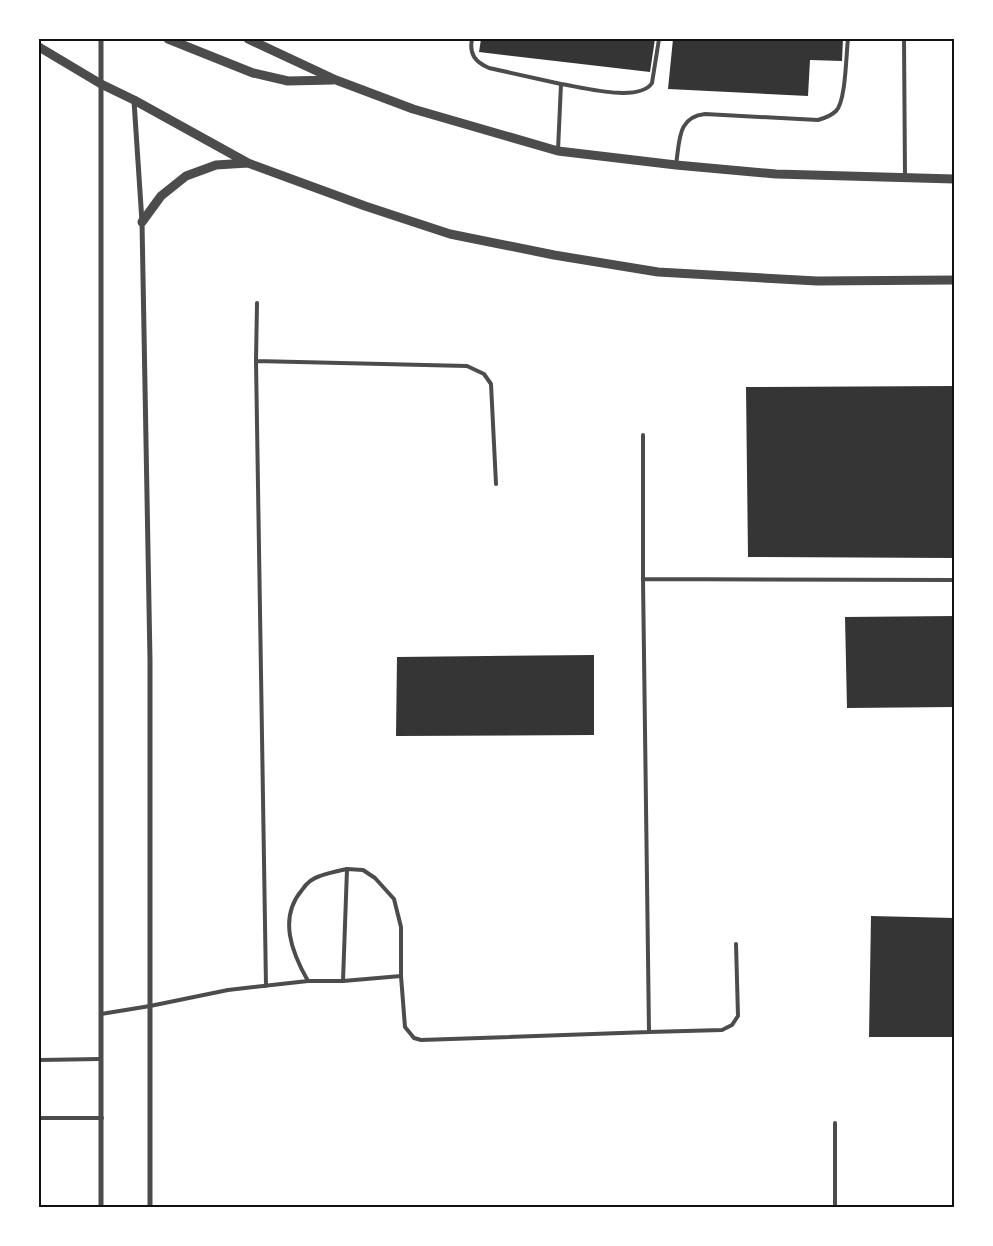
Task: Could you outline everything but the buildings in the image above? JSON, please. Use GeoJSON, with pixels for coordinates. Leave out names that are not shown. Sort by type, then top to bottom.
{"type":"FeatureCollection","features":[{"type":"Feature","properties":{"kind":"street"},"geometry":{"type":"LineString","coordinates":[[101,39],[101,1207]]}},
{"type":"Feature","properties":{"kind":"street"},"geometry":{"type":"LineString","coordinates":[[168,39],[262,75],[288,81],[336,80]]}},
{"type":"Feature","properties":{"kind":"street"},"geometry":{"type":"LineString","coordinates":[[248,39],[336,80],[413,109],[558,151],[676,165],[776,174],[954,179]]}},
{"type":"Feature","properties":{"kind":"street"},"geometry":{"type":"LineString","coordinates":[[39,47],[101,84],[134,100],[248,163],[365,206],[450,234],[554,255],[658,272],[817,281],[954,280]]}},
{"type":"Feature","properties":{"kind":"street"},"geometry":{"type":"LineString","coordinates":[[134,100],[142,222],[150,660],[150,1207]]}},
{"type":"Feature","properties":{"kind":"street"},"geometry":{"type":"LineString","coordinates":[[142,222],[161,196],[186,176],[216,165],[248,163]]}},
{"type":"Feature","properties":{"kind":"lane"},"geometry":{"type":"LineString","coordinates":[[472,39],[470,48],[472,55],[482,65],[489,68],[561,84],[621,93],[642,91],[652,84],[659,39]]}},
{"type":"Feature","properties":{"kind":"lane"},"geometry":{"type":"LineString","coordinates":[[676,165],[684,123],[696,115],[818,120],[832,115],[839,108],[843,96],[848,39]]}},
{"type":"Feature","properties":{"kind":"lane"},"geometry":{"type":"LineString","coordinates":[[904,39],[905,179]]}},
{"type":"Feature","properties":{"kind":"lane"},"geometry":{"type":"LineString","coordinates":[[558,151],[561,84]]}},
{"type":"Feature","properties":{"kind":"lane"},"geometry":{"type":"LineString","coordinates":[[257,304],[256,361],[266,986]]}},
{"type":"Feature","properties":{"kind":"lane"},"geometry":{"type":"LineString","coordinates":[[256,361],[467,366],[484,374],[491,384],[496,484]]}},
{"type":"Feature","properties":{"kind":"lane"},"geometry":{"type":"LineString","coordinates":[[643,435],[643,579],[650,1032]]}},
{"type":"Feature","properties":{"kind":"lane"},"geometry":{"type":"LineString","coordinates":[[643,579],[954,580]]}},
{"type":"Feature","properties":{"kind":"lane"},"geometry":{"type":"LineString","coordinates":[[308,981],[295,956],[290,940],[288,924],[292,907],[297,896],[307,884],[318,876],[346,869],[363,870],[375,878],[394,899],[401,927],[404,1027],[414,1038],[421,1040],[722,1030],[732,1025],[738,1016],[736,944]]}},
{"type":"Feature","properties":{"kind":"lane"},"geometry":{"type":"LineString","coordinates":[[343,982],[346,869]]}},
{"type":"Feature","properties":{"kind":"lane"},"geometry":{"type":"LineString","coordinates":[[101,1014],[228,990],[308,981],[343,982],[401,976]]}},
{"type":"Feature","properties":{"kind":"lane"},"geometry":{"type":"LineString","coordinates":[[39,1060],[100,1059]]}},
{"type":"Feature","properties":{"kind":"lane"},"geometry":{"type":"LineString","coordinates":[[39,1118],[102,1118]]}},
{"type":"Feature","properties":{"kind":"lane"},"geometry":{"type":"LineString","coordinates":[[835,1123],[836,1207]]}}]}
